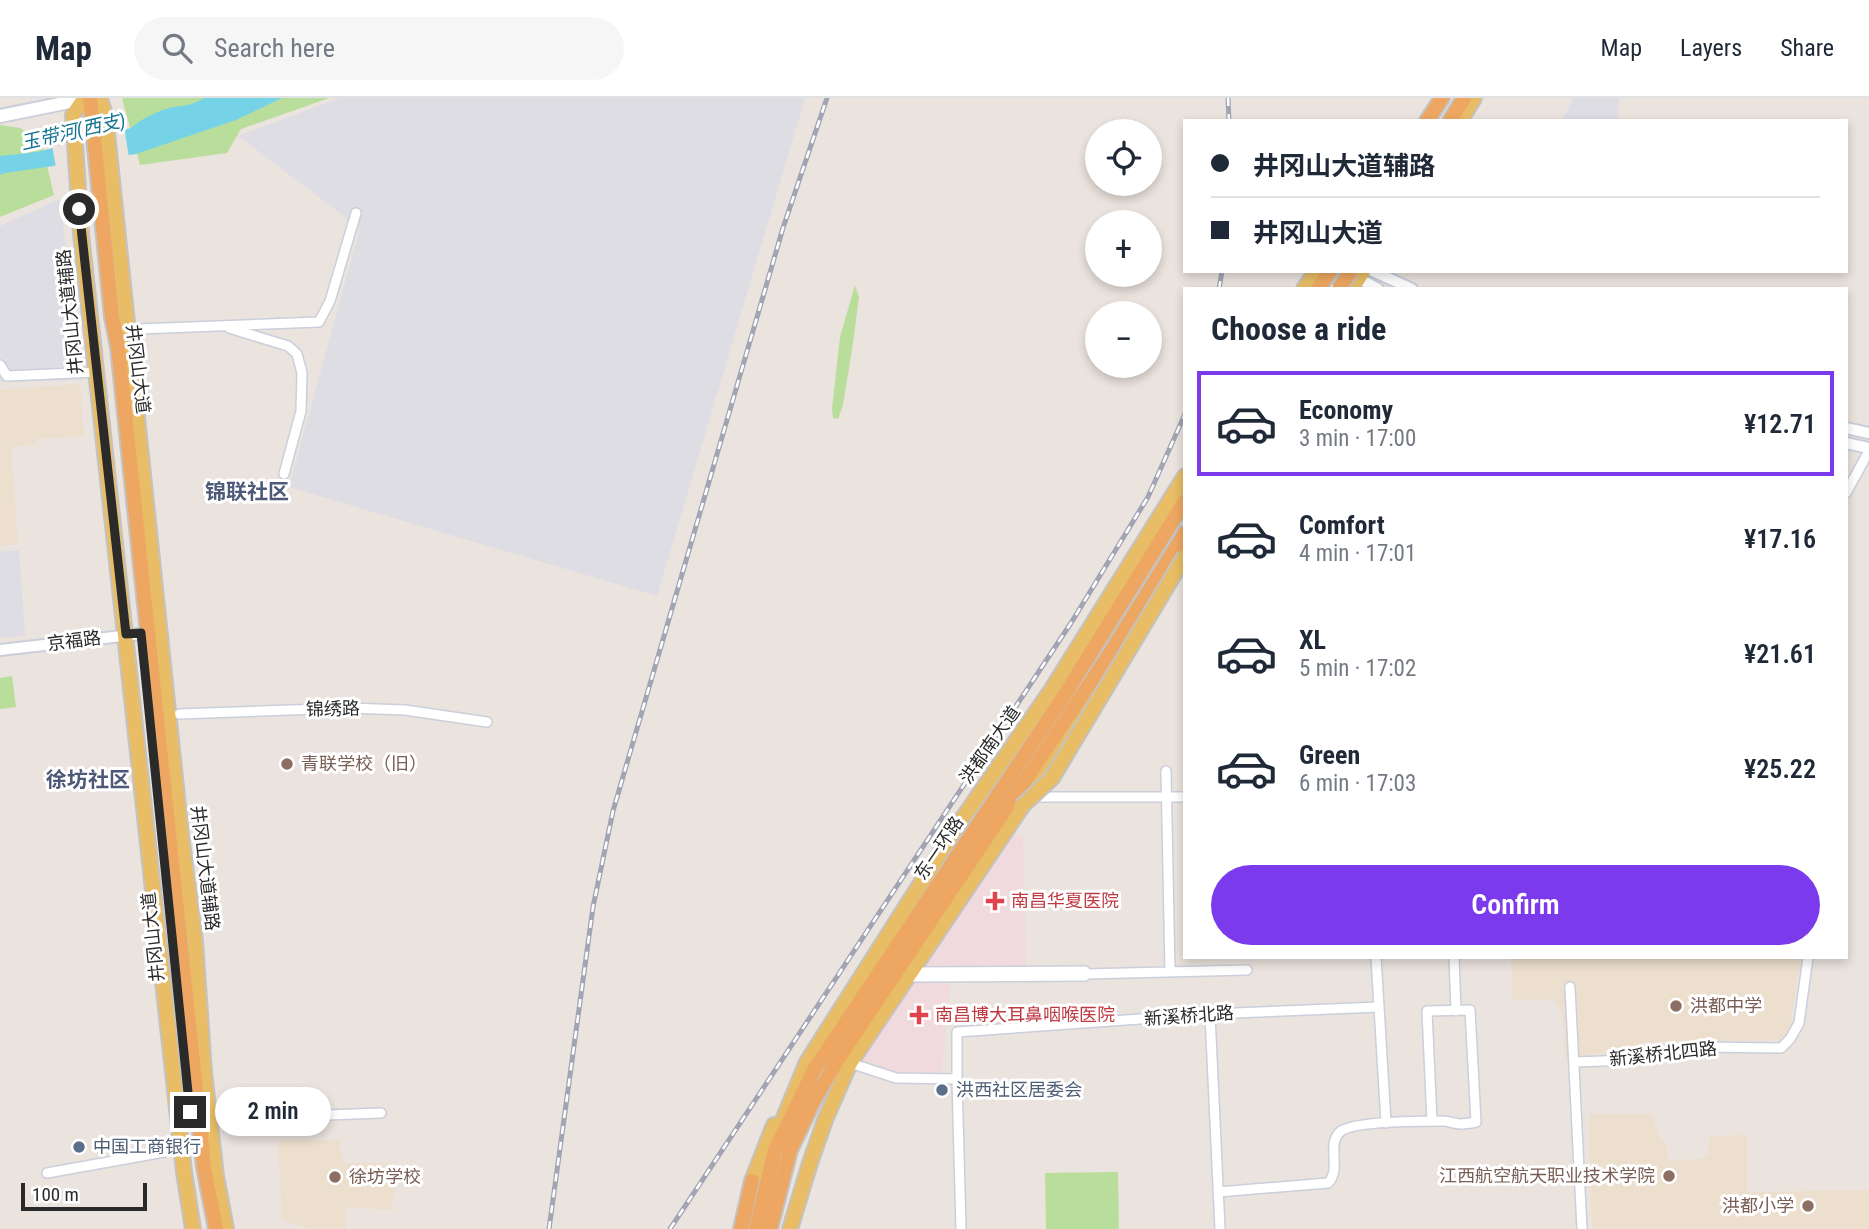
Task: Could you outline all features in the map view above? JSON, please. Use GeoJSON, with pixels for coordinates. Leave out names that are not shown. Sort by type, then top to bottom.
{"type":"FeatureCollection","features":[{"type":"Feature","properties":{"kind":"highway","name":"井冈山大道"},"geometry":{"type":"LineString","coordinates":[[84,98],[84,126],[93,169],[109,348],[115,378],[204,1167],[216,1229]]}},
{"type":"Feature","properties":{"kind":"highway","name":"井冈山大道"},"geometry":{"type":"LineString","coordinates":[[84,126],[90,98]]}},
{"type":"Feature","properties":{"kind":"highway"},"geometry":{"type":"LineString","coordinates":[[1428,119],[1442,98]]}},
{"type":"Feature","properties":{"kind":"highway"},"geometry":{"type":"LineString","coordinates":[[1451,119],[1464,98]]}},
{"type":"Feature","properties":{"kind":"highway","name":"东一环路"},"geometry":{"type":"LineString","coordinates":[[754,1229],[775,1150],[814,1070],[1066,693],[1183,504]]}},
{"type":"Feature","properties":{"kind":"highway","name":"东一环路"},"geometry":{"type":"LineString","coordinates":[[770,1229],[790,1150],[814,1100],[1105,661],[1183,536]]}},
{"type":"Feature","properties":{"kind":"highway","name":"井冈山大道"},"geometry":{"type":"LineString","coordinates":[[144,633],[195,1168],[207,1229]]}},
{"type":"Feature","properties":{"kind":"highway"},"geometry":{"type":"LineString","coordinates":[[741,1229],[752,1181]]}},
{"type":"Feature","properties":{"kind":"main road"},"geometry":{"type":"LineString","coordinates":[[0,116],[90,98]]}},
{"type":"Feature","properties":{"kind":"main road","name":"井冈山大道辅路"},"geometry":{"type":"LineString","coordinates":[[90,98],[101,102],[105,114],[181,835],[195,942],[204,1072],[216,1177],[226,1229]]}},
{"type":"Feature","properties":{"kind":"main road"},"geometry":{"type":"LineString","coordinates":[[1421,119],[1434,98]]}},
{"type":"Feature","properties":{"kind":"main road"},"geometry":{"type":"LineString","coordinates":[[1461,119],[1474,98]]}},
{"type":"Feature","properties":{"kind":"main road","name":"井冈山大道辅路"},"geometry":{"type":"LineString","coordinates":[[84,126],[78,184],[96,372],[181,1149],[193,1229]]}},
{"type":"Feature","properties":{"kind":"main road","name":"洪都南大道"},"geometry":{"type":"LineString","coordinates":[[754,1229],[777,1130],[807,1062],[951,836],[1052,689],[1183,479]]}},
{"type":"Feature","properties":{"kind":"main road"},"geometry":{"type":"LineString","coordinates":[[781,1229],[817,1118],[909,974],[1025,802],[1183,547]]}},
{"type":"Feature","properties":{"kind":"main road"},"geometry":{"type":"LineString","coordinates":[[1025,802],[1052,778],[1183,559]]}},
{"type":"Feature","properties":{"kind":"main road"},"geometry":{"type":"LineString","coordinates":[[752,1181],[769,1136],[807,1062]]}},
{"type":"Feature","properties":{"kind":"main road"},"geometry":{"type":"LineString","coordinates":[[790,1229],[813,1152],[848,1067]]}},
{"type":"Feature","properties":{"kind":"street"},"geometry":{"type":"LineString","coordinates":[[139,329],[319,321],[330,301],[356,213]]}},
{"type":"Feature","properties":{"kind":"street"},"geometry":{"type":"LineString","coordinates":[[1377,273],[1408,287]]}},
{"type":"Feature","properties":{"kind":"street"},"geometry":{"type":"LineString","coordinates":[[1354,276],[1374,287]]}},
{"type":"Feature","properties":{"kind":"street"},"geometry":{"type":"LineString","coordinates":[[220,326],[288,346],[297,354],[302,373],[301,411],[284,474]]}},
{"type":"Feature","properties":{"kind":"street"},"geometry":{"type":"LineString","coordinates":[[0,365],[7,376],[96,372]]}},
{"type":"Feature","properties":{"kind":"street"},"geometry":{"type":"LineString","coordinates":[[1848,428],[1869,433]]}},
{"type":"Feature","properties":{"kind":"street"},"geometry":{"type":"LineString","coordinates":[[1848,444],[1869,450],[1848,489]]}},
{"type":"Feature","properties":{"kind":"street","name":"京福路"},"geometry":{"type":"LineString","coordinates":[[0,650],[144,633]]}},
{"type":"Feature","properties":{"kind":"street","name":"锦绣路"},"geometry":{"type":"LineString","coordinates":[[179,714],[348,708],[405,710],[487,722]]}},
{"type":"Feature","properties":{"kind":"street"},"geometry":{"type":"LineString","coordinates":[[1166,771],[1170,972]]}},
{"type":"Feature","properties":{"kind":"street"},"geometry":{"type":"LineString","coordinates":[[1025,802],[1183,796]]}},
{"type":"Feature","properties":{"kind":"street"},"geometry":{"type":"LineString","coordinates":[[1376,959],[1387,1123]]}},
{"type":"Feature","properties":{"kind":"street"},"geometry":{"type":"LineString","coordinates":[[1454,959],[1456,1010]]}},
{"type":"Feature","properties":{"kind":"street","name":"新溪桥北四路"},"geometry":{"type":"LineString","coordinates":[[1575,1062],[1629,1060],[1702,1047],[1781,1048],[1799,1023],[1808,959]]}},
{"type":"Feature","properties":{"kind":"street"},"geometry":{"type":"LineString","coordinates":[[909,974],[1085,976],[1247,970]]}},
{"type":"Feature","properties":{"kind":"street"},"geometry":{"type":"LineString","coordinates":[[1570,987],[1583,1229]]}},
{"type":"Feature","properties":{"kind":"street","name":"新溪桥北路"},"geometry":{"type":"LineString","coordinates":[[957,1079],[957,1032],[1210,1014],[1379,1007]]}},
{"type":"Feature","properties":{"kind":"street"},"geometry":{"type":"LineString","coordinates":[[1218,1192],[1326,1185],[1334,1177],[1334,1145],[1342,1129],[1387,1123],[1476,1122],[1470,1010],[1427,1011],[1432,1121]]}},
{"type":"Feature","properties":{"kind":"street"},"geometry":{"type":"LineString","coordinates":[[1210,1014],[1220,1229]]}},
{"type":"Feature","properties":{"kind":"street"},"geometry":{"type":"LineString","coordinates":[[848,1067],[896,1078],[957,1079],[961,1229]]}},
{"type":"Feature","properties":{"kind":"street"},"geometry":{"type":"LineString","coordinates":[[222,1119],[381,1113]]}},
{"type":"Feature","properties":{"kind":"street"},"geometry":{"type":"LineString","coordinates":[[47,1173],[181,1149]]}},
{"type":"Feature","properties":{"kind":"shaded area"},"geometry":{"type":"Polygon","coordinates":[[[340,98],[805,98],[657,596],[289,487],[360,228],[238,136],[340,98]]]}},
{"type":"Feature","properties":{"kind":"shaded area"},"geometry":{"type":"Polygon","coordinates":[[[1573,98],[1619,98],[1618,119],[1563,119],[1573,98]]]}},
{"type":"Feature","properties":{"kind":"shaded area"},"geometry":{"type":"Polygon","coordinates":[[[60,199],[82,380],[0,382],[0,226],[60,199]]]}},
{"type":"Feature","properties":{"kind":"shaded area"},"geometry":{"type":"Polygon","coordinates":[[[80,384],[84,436],[36,439],[36,444],[11,447],[18,544],[0,546],[0,390],[80,384]]]}},
{"type":"Feature","properties":{"kind":"shaded area"},"geometry":{"type":"Polygon","coordinates":[[[19,550],[25,636],[0,638],[0,552],[19,550]]]}},
{"type":"Feature","properties":{"kind":"shaded area","name":"南昌华夏医院"},"geometry":{"type":"Polygon","coordinates":[[[1011,835],[1023,835],[1026,967],[920,967],[1011,835]]]}},
{"type":"Feature","properties":{"kind":"shaded area","name":"洪都中学"},"geometry":{"type":"Polygon","coordinates":[[[1511,959],[1801,959],[1790,1026],[1780,1040],[1645,1042],[1627,1051],[1565,1057],[1562,1012],[1555,999],[1512,1000],[1511,959]]]}},
{"type":"Feature","properties":{"kind":"shaded area","name":"南昌博大耳鼻咽喉医院"},"geometry":{"type":"Polygon","coordinates":[[[916,980],[950,985],[942,1072],[899,1073],[860,1062],[870,1045],[916,980]]]}},
{"type":"Feature","properties":{"kind":"shaded area","name":"江西航空航天职业技术学院"},"geometry":{"type":"Polygon","coordinates":[[[1589,1114],[1651,1114],[1667,1148],[1669,1161],[1707,1158],[1710,1136],[1747,1135],[1747,1192],[1869,1190],[1869,1229],[1592,1229],[1589,1114]]]}},
{"type":"Feature","properties":{"kind":"shaded area","name":"徐坊学校"},"geometry":{"type":"Polygon","coordinates":[[[340,1140],[342,1163],[388,1163],[394,1191],[392,1210],[345,1207],[346,1229],[309,1229],[282,1220],[278,1141],[340,1140]]]}},
{"type":"Feature","properties":{"kind":"green space"},"geometry":{"type":"Polygon","coordinates":[[[122,98],[329,98],[241,129],[227,153],[140,165],[122,98]]]}},
{"type":"Feature","properties":{"kind":"green space"},"geometry":{"type":"Polygon","coordinates":[[[0,125],[20,128],[41,140],[54,195],[0,217],[0,125]]]}},
{"type":"Feature","properties":{"kind":"green space"},"geometry":{"type":"Polygon","coordinates":[[[855,285],[859,297],[843,405],[838,419],[833,418],[832,409],[840,337],[855,285]]]}},
{"type":"Feature","properties":{"kind":"green space"},"geometry":{"type":"Polygon","coordinates":[[[12,676],[16,707],[0,709],[0,678],[12,676]]]}},
{"type":"Feature","properties":{"kind":"green space"},"geometry":{"type":"Polygon","coordinates":[[[1118,1172],[1119,1229],[1046,1229],[1045,1173],[1118,1172]]]}},
{"type":"Feature","properties":{"kind":"water"},"geometry":{"type":"Polygon","coordinates":[[[204,98],[282,98],[236,120],[136,154],[0,175],[0,156],[37,152],[131,128],[157,112],[204,98]]]}},
{"type":"Feature","properties":{"kind":"pier"},"geometry":{"type":"Polygon","coordinates":[[[124,126],[129,158],[56,168],[52,145],[124,126]]]}},
{"type":"Feature","properties":{"kind":"railway"},"geometry":{"type":"LineString","coordinates":[[549,1229],[593,907],[613,811],[783,228],[827,98]]}},
{"type":"Feature","properties":{"kind":"railway"},"geometry":{"type":"LineString","coordinates":[[1228,98],[1229,119]]}},
{"type":"Feature","properties":{"kind":"railway"},"geometry":{"type":"LineString","coordinates":[[1219,287],[1222,273]]}},
{"type":"Feature","properties":{"kind":"railway"},"geometry":{"type":"LineString","coordinates":[[670,1229],[1071,623],[1148,497],[1183,418]]}},
{"type":"Feature","properties":{"kind":"place","name":"青联学校（旧）"},"geometry":{"type":"Point","coordinates":[287,764]}},
{"type":"Feature","properties":{"kind":"place","name":"南昌华夏医院"},"geometry":{"type":"Point","coordinates":[995,901]}},
{"type":"Feature","properties":{"kind":"place","name":"洪都中学"},"geometry":{"type":"Point","coordinates":[1676,1006]}},
{"type":"Feature","properties":{"kind":"place","name":"南昌博大耳鼻咽喉医院"},"geometry":{"type":"Point","coordinates":[919,1015]}},
{"type":"Feature","properties":{"kind":"place","name":"洪西社区居委会"},"geometry":{"type":"Point","coordinates":[942,1090]}},
{"type":"Feature","properties":{"kind":"place","name":"中国工商银行"},"geometry":{"type":"Point","coordinates":[79,1147]}},
{"type":"Feature","properties":{"kind":"place","name":"江西航空航天职业技术学院"},"geometry":{"type":"Point","coordinates":[1669,1176]}},
{"type":"Feature","properties":{"kind":"place","name":"徐坊学校"},"geometry":{"type":"Point","coordinates":[335,1177]}},
{"type":"Feature","properties":{"kind":"place","name":"洪都小学"},"geometry":{"type":"Point","coordinates":[1808,1206]}},
{"type":"Feature","properties":{"kind":"district","name":"锦联社区"},"geometry":{"type":"Point","coordinates":[247,492]}},
{"type":"Feature","properties":{"kind":"district","name":"徐坊社区"},"geometry":{"type":"Point","coordinates":[88,780]}},
{"type":"Feature","properties":{"kind":"route"},"geometry":{"type":"LineString","coordinates":[[79,209],[126,634],[141,633],[190,1112]]}},
{"type":"Feature","properties":{"kind":"water label","name":"玉带河(西支)"},"geometry":{"type":"Point","coordinates":[73,131]}}]}
